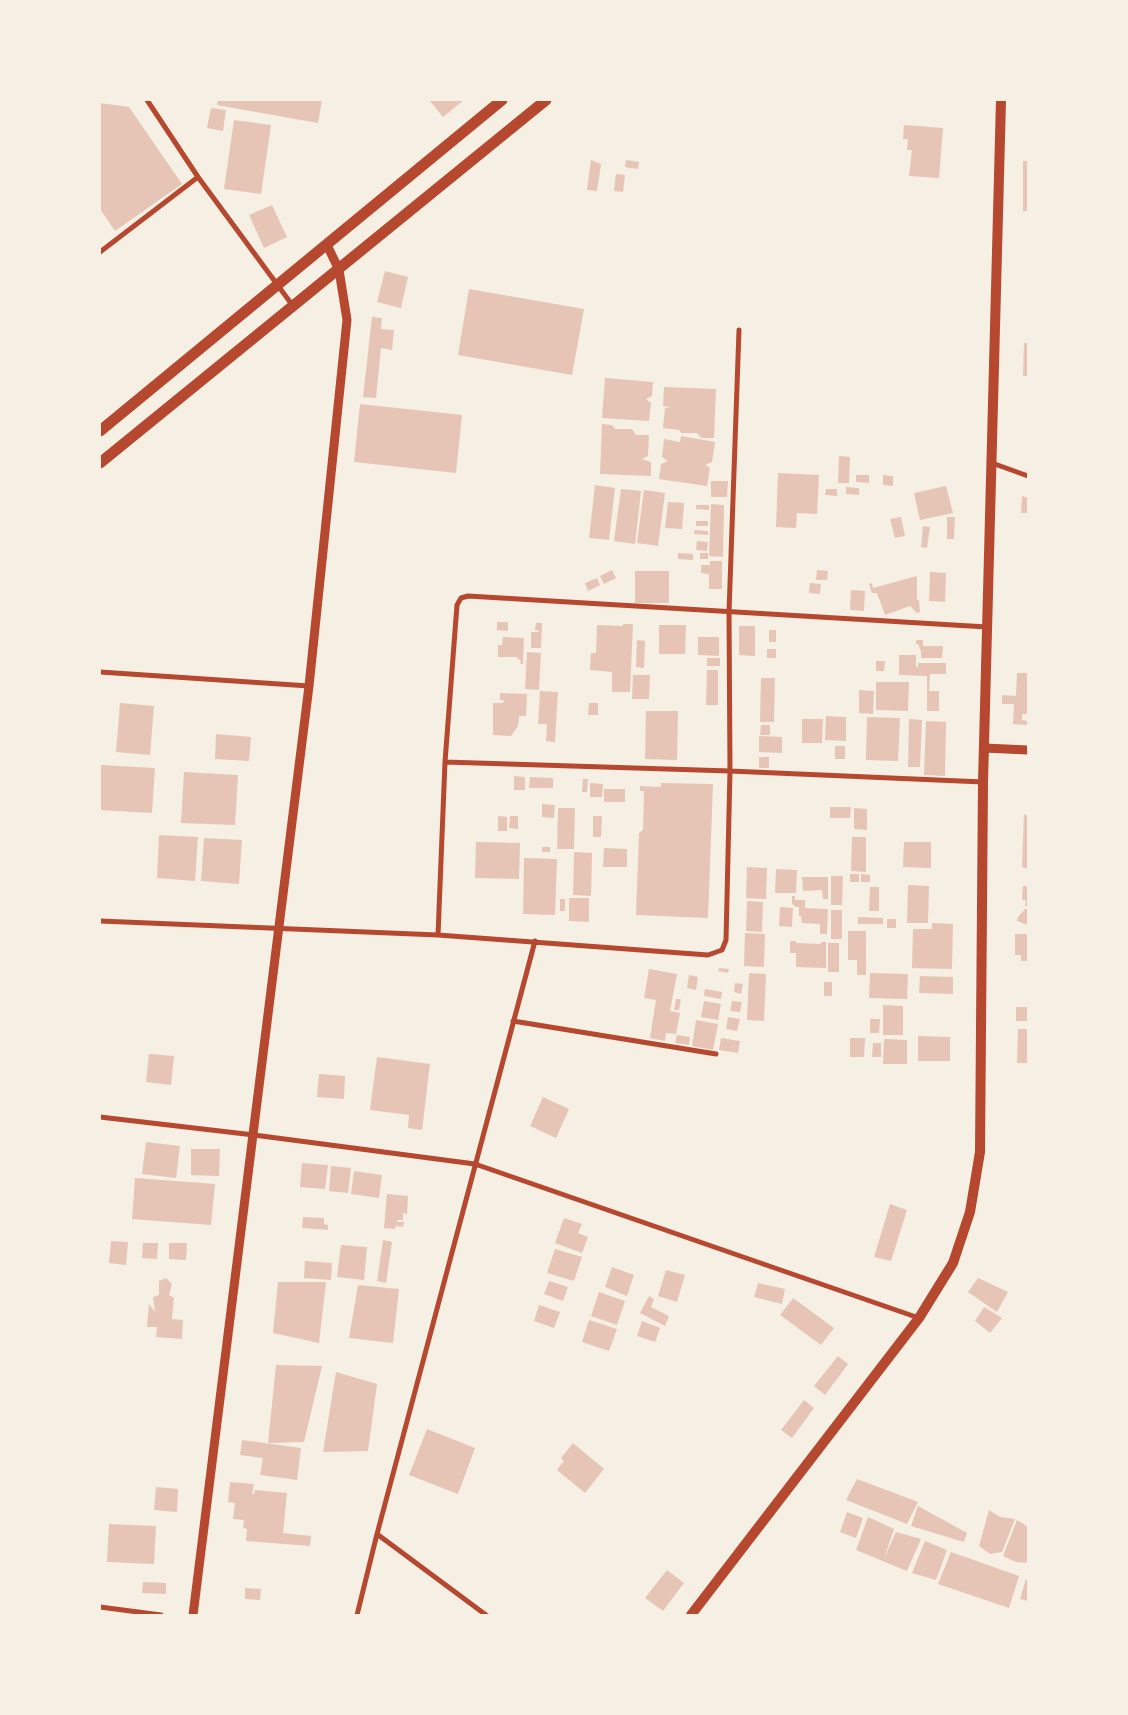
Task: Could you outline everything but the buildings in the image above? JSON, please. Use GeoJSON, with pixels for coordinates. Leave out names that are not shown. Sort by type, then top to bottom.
{"type":"FeatureCollection","features":[{"type":"Feature","properties":{"kind":"highway"},"geometry":{"type":"LineString","coordinates":[[100,431],[502,100]]}},
{"type":"Feature","properties":{"kind":"highway"},"geometry":{"type":"LineString","coordinates":[[100,463],[546,100]]}},
{"type":"Feature","properties":{"kind":"main road"},"geometry":{"type":"LineString","coordinates":[[691,1615],[920,1318],[953,1263],[970,1212],[980,1152],[983,782],[1001,100]]}},
{"type":"Feature","properties":{"kind":"street"},"geometry":{"type":"LineString","coordinates":[[147,100],[198,177],[293,306]]}},
{"type":"Feature","properties":{"kind":"street"},"geometry":{"type":"LineString","coordinates":[[100,252],[198,177]]}},
{"type":"Feature","properties":{"kind":"street"},"geometry":{"type":"LineString","coordinates":[[193,1615],[309,686],[347,320],[339,270],[327,245]]}},
{"type":"Feature","properties":{"kind":"street"},"geometry":{"type":"LineString","coordinates":[[100,921],[438,935],[708,955],[722,950],[726,940],[730,771],[729,612],[739,330]]}},
{"type":"Feature","properties":{"kind":"street"},"geometry":{"type":"LineString","coordinates":[[991,463],[1028,476]]}},
{"type":"Feature","properties":{"kind":"street"},"geometry":{"type":"LineString","coordinates":[[438,935],[445,762],[457,605],[461,598],[468,596],[987,627]]}},
{"type":"Feature","properties":{"kind":"street"},"geometry":{"type":"LineString","coordinates":[[100,672],[309,686]]}},
{"type":"Feature","properties":{"kind":"street"},"geometry":{"type":"LineString","coordinates":[[984,748],[1028,750]]}},
{"type":"Feature","properties":{"kind":"street"},"geometry":{"type":"LineString","coordinates":[[445,762],[730,771],[983,782]]}},
{"type":"Feature","properties":{"kind":"street"},"geometry":{"type":"LineString","coordinates":[[357,1615],[535,941]]}},
{"type":"Feature","properties":{"kind":"street"},"geometry":{"type":"LineString","coordinates":[[514,1021],[716,1054]]}},
{"type":"Feature","properties":{"kind":"street"},"geometry":{"type":"LineString","coordinates":[[100,1117],[475,1164],[920,1318]]}},
{"type":"Feature","properties":{"kind":"street"},"geometry":{"type":"LineString","coordinates":[[377,1534],[486,1615]]}},
{"type":"Feature","properties":{"kind":"street"},"geometry":{"type":"LineString","coordinates":[[100,1607],[161,1615]]}}]}
